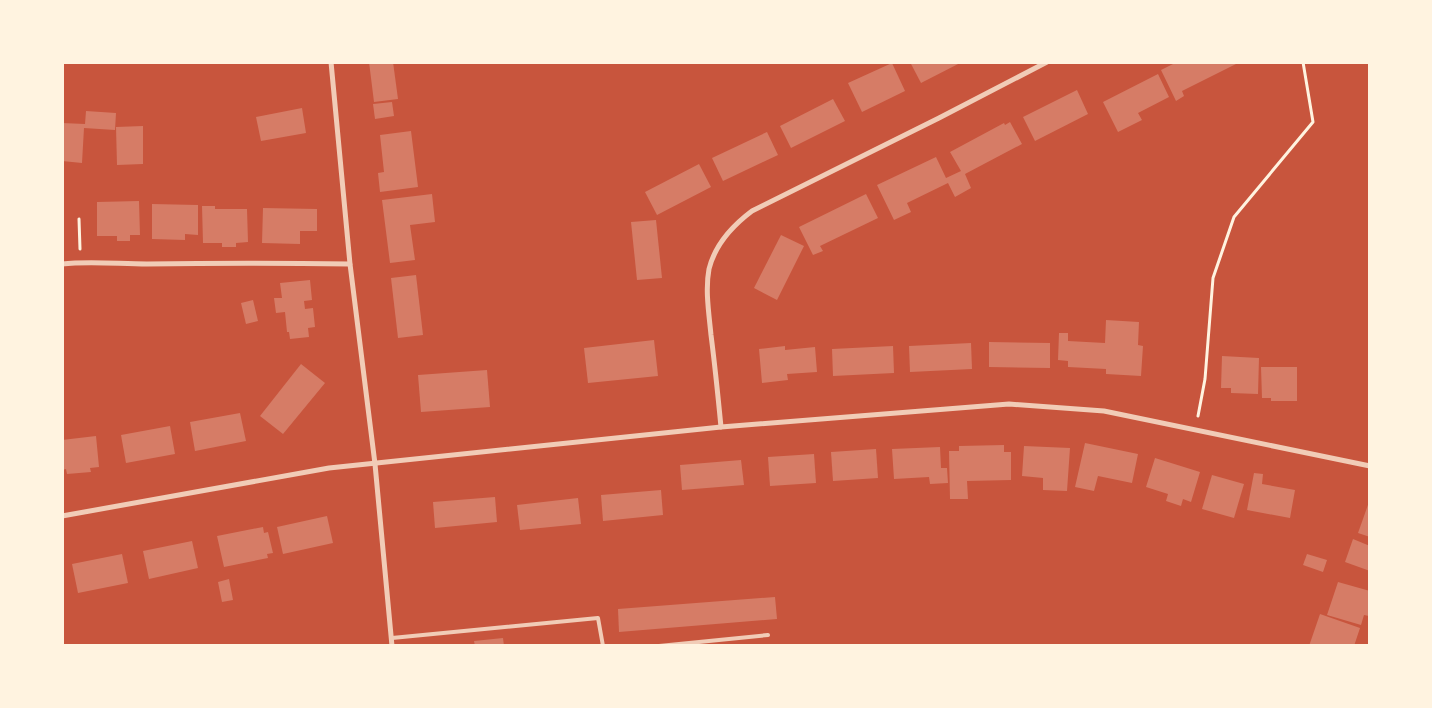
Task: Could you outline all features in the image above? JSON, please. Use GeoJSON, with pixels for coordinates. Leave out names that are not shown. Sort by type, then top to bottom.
{"type":"FeatureCollection","features":[{"type":"Feature","properties":{"kind":"street"},"geometry":{"type":"LineString","coordinates":[[331,62],[350,264],[375,464],[392,646]]}},
{"type":"Feature","properties":{"kind":"street"},"geometry":{"type":"LineString","coordinates":[[721,427],[708,308],[708,284],[710,268],[723,238],[729,231],[752,211],[930,123],[1047,62]]}},
{"type":"Feature","properties":{"kind":"street"},"geometry":{"type":"LineString","coordinates":[[62,264],[81,262],[120,264],[350,264]]}},
{"type":"Feature","properties":{"kind":"street"},"geometry":{"type":"LineString","coordinates":[[62,516],[329,468],[721,427],[1009,404],[1104,411],[1370,466]]}},
{"type":"Feature","properties":{"kind":"lane"},"geometry":{"type":"LineString","coordinates":[[392,638],[598,618],[603,646]]}},
{"type":"Feature","properties":{"kind":"lane"},"geometry":{"type":"LineString","coordinates":[[659,646],[768,635]]}},
{"type":"Feature","properties":{"kind":"path"},"geometry":{"type":"LineString","coordinates":[[1196,429],[1205,379],[1213,278],[1234,217],[1313,122],[1303,62]]}},
{"type":"Feature","properties":{"kind":"path"},"geometry":{"type":"LineString","coordinates":[[79,219],[81,262]]}},
{"type":"Feature","properties":{"kind":"building"},"geometry":{"type":"Polygon","coordinates":[[[369,62],[393,62],[398,99],[374,102],[369,62]]]}},
{"type":"Feature","properties":{"kind":"building"},"geometry":{"type":"Polygon","coordinates":[[[910,62],[962,62],[921,83],[910,62]]]}},
{"type":"Feature","properties":{"kind":"building"},"geometry":{"type":"Polygon","coordinates":[[[1177,62],[1240,62],[1182,91],[1184,96],[1176,101],[1161,70],[1177,62]]]}},
{"type":"Feature","properties":{"kind":"building"},"geometry":{"type":"Polygon","coordinates":[[[892,63],[905,91],[862,112],[848,83],[892,63]]]}},
{"type":"Feature","properties":{"kind":"building"},"geometry":{"type":"Polygon","coordinates":[[[1158,74],[1169,97],[1138,113],[1142,120],[1118,132],[1103,102],[1158,74]]]}},
{"type":"Feature","properties":{"kind":"building"},"geometry":{"type":"Polygon","coordinates":[[[1077,90],[1088,114],[1035,141],[1023,117],[1077,90]]]}},
{"type":"Feature","properties":{"kind":"building"},"geometry":{"type":"Polygon","coordinates":[[[833,99],[845,121],[791,148],[780,126],[833,99]]]}},
{"type":"Feature","properties":{"kind":"building"},"geometry":{"type":"Polygon","coordinates":[[[392,102],[394,116],[375,119],[373,104],[392,102]]]}},
{"type":"Feature","properties":{"kind":"building"},"geometry":{"type":"Polygon","coordinates":[[[302,108],[306,133],[261,141],[256,117],[302,108]]]}},
{"type":"Feature","properties":{"kind":"building"},"geometry":{"type":"Polygon","coordinates":[[[86,111],[116,113],[115,130],[84,128],[82,163],[62,161],[62,123],[85,124],[86,111]]]}},
{"type":"Feature","properties":{"kind":"building"},"geometry":{"type":"Polygon","coordinates":[[[1010,122],[1022,144],[965,174],[971,188],[955,197],[948,183],[907,203],[911,212],[894,220],[877,185],[936,157],[946,178],[961,171],[950,152],[1004,123],[1005,125],[1010,122]]]}},
{"type":"Feature","properties":{"kind":"building"},"geometry":{"type":"Polygon","coordinates":[[[143,126],[143,164],[117,165],[116,127],[143,126]]]}},
{"type":"Feature","properties":{"kind":"building"},"geometry":{"type":"Polygon","coordinates":[[[411,131],[418,187],[380,192],[378,173],[384,172],[380,135],[411,131]]]}},
{"type":"Feature","properties":{"kind":"building"},"geometry":{"type":"Polygon","coordinates":[[[767,132],[778,155],[723,181],[712,158],[767,132]]]}},
{"type":"Feature","properties":{"kind":"building"},"geometry":{"type":"Polygon","coordinates":[[[699,164],[711,187],[657,215],[645,192],[699,164]]]}},
{"type":"Feature","properties":{"kind":"building"},"geometry":{"type":"Polygon","coordinates":[[[432,194],[435,222],[410,225],[415,260],[390,263],[382,200],[432,194]]]}},
{"type":"Feature","properties":{"kind":"building"},"geometry":{"type":"Polygon","coordinates":[[[866,194],[878,218],[820,246],[823,251],[813,255],[799,227],[866,194]]]}},
{"type":"Feature","properties":{"kind":"building"},"geometry":{"type":"Polygon","coordinates":[[[139,201],[140,235],[130,235],[130,241],[117,241],[117,236],[97,236],[97,202],[139,201]]]}},
{"type":"Feature","properties":{"kind":"building"},"geometry":{"type":"Polygon","coordinates":[[[152,204],[198,205],[198,235],[185,234],[185,240],[152,239],[152,204]]]}},
{"type":"Feature","properties":{"kind":"building"},"geometry":{"type":"Polygon","coordinates":[[[202,206],[215,206],[215,209],[247,209],[248,242],[236,243],[236,247],[222,247],[222,243],[203,243],[202,206]]]}},
{"type":"Feature","properties":{"kind":"building"},"geometry":{"type":"Polygon","coordinates":[[[263,208],[317,209],[317,231],[300,231],[300,244],[262,243],[263,208]]]}},
{"type":"Feature","properties":{"kind":"building"},"geometry":{"type":"Polygon","coordinates":[[[656,220],[662,278],[637,280],[631,222],[656,220]]]}},
{"type":"Feature","properties":{"kind":"building"},"geometry":{"type":"Polygon","coordinates":[[[781,235],[804,246],[777,300],[754,288],[781,235]]]}},
{"type":"Feature","properties":{"kind":"building"},"geometry":{"type":"Polygon","coordinates":[[[416,275],[423,335],[398,338],[391,278],[416,275]]]}},
{"type":"Feature","properties":{"kind":"building"},"geometry":{"type":"Polygon","coordinates":[[[310,280],[312,300],[304,301],[305,309],[313,308],[315,327],[308,328],[309,337],[290,339],[289,332],[287,332],[285,312],[276,313],[274,298],[282,298],[280,283],[310,280]]]}},
{"type":"Feature","properties":{"kind":"building"},"geometry":{"type":"Polygon","coordinates":[[[253,300],[258,321],[246,324],[241,303],[253,300]]]}},
{"type":"Feature","properties":{"kind":"building"},"geometry":{"type":"Polygon","coordinates":[[[1106,320],[1139,322],[1138,345],[1143,346],[1141,376],[1106,374],[1106,369],[1068,367],[1068,361],[1058,360],[1059,333],[1068,333],[1068,341],[1105,343],[1106,320]]]}},
{"type":"Feature","properties":{"kind":"building"},"geometry":{"type":"Polygon","coordinates":[[[654,340],[658,376],[588,383],[584,348],[654,340]]]}},
{"type":"Feature","properties":{"kind":"building"},"geometry":{"type":"Polygon","coordinates":[[[989,342],[1050,343],[1050,368],[989,367],[989,342]]]}},
{"type":"Feature","properties":{"kind":"building"},"geometry":{"type":"Polygon","coordinates":[[[971,343],[972,369],[910,372],[909,346],[971,343]]]}},
{"type":"Feature","properties":{"kind":"building"},"geometry":{"type":"Polygon","coordinates":[[[785,346],[785,350],[815,347],[817,372],[787,374],[788,380],[762,383],[759,349],[785,346]]]}},
{"type":"Feature","properties":{"kind":"building"},"geometry":{"type":"Polygon","coordinates":[[[893,346],[894,373],[833,376],[832,349],[893,346]]]}},
{"type":"Feature","properties":{"kind":"building"},"geometry":{"type":"Polygon","coordinates":[[[1222,356],[1259,358],[1258,394],[1231,393],[1231,388],[1221,388],[1222,356]]]}},
{"type":"Feature","properties":{"kind":"building"},"geometry":{"type":"Polygon","coordinates":[[[301,364],[325,383],[283,434],[260,416],[301,364]]]}},
{"type":"Feature","properties":{"kind":"building"},"geometry":{"type":"Polygon","coordinates":[[[1261,367],[1297,367],[1297,401],[1271,401],[1271,398],[1262,398],[1261,367]]]}},
{"type":"Feature","properties":{"kind":"building"},"geometry":{"type":"Polygon","coordinates":[[[487,370],[490,407],[421,412],[418,375],[487,370]]]}},
{"type":"Feature","properties":{"kind":"building"},"geometry":{"type":"Polygon","coordinates":[[[240,413],[246,441],[195,451],[190,422],[240,413]]]}},
{"type":"Feature","properties":{"kind":"building"},"geometry":{"type":"Polygon","coordinates":[[[170,426],[175,454],[126,463],[121,435],[170,426]]]}},
{"type":"Feature","properties":{"kind":"building"},"geometry":{"type":"Polygon","coordinates":[[[96,436],[99,467],[90,468],[91,472],[67,474],[66,469],[62,470],[62,440],[96,436]]]}},
{"type":"Feature","properties":{"kind":"building"},"geometry":{"type":"Polygon","coordinates":[[[1085,443],[1138,454],[1132,483],[1098,476],[1094,491],[1075,487],[1085,443]]]}},
{"type":"Feature","properties":{"kind":"building"},"geometry":{"type":"Polygon","coordinates":[[[1004,445],[1004,452],[1011,452],[1011,480],[967,481],[968,499],[950,499],[949,451],[959,451],[959,446],[1004,445]]]}},
{"type":"Feature","properties":{"kind":"building"},"geometry":{"type":"Polygon","coordinates":[[[1024,446],[1070,448],[1067,491],[1043,490],[1043,478],[1022,476],[1024,446]]]}},
{"type":"Feature","properties":{"kind":"building"},"geometry":{"type":"Polygon","coordinates":[[[940,447],[941,468],[947,468],[948,483],[930,484],[929,477],[894,479],[892,449],[940,447]]]}},
{"type":"Feature","properties":{"kind":"building"},"geometry":{"type":"Polygon","coordinates":[[[876,449],[878,478],[833,481],[831,452],[876,449]]]}},
{"type":"Feature","properties":{"kind":"building"},"geometry":{"type":"Polygon","coordinates":[[[814,454],[816,483],[770,486],[768,457],[814,454]]]}},
{"type":"Feature","properties":{"kind":"building"},"geometry":{"type":"Polygon","coordinates":[[[1155,458],[1200,472],[1191,502],[1183,499],[1181,506],[1166,501],[1168,494],[1146,487],[1155,458]]]}},
{"type":"Feature","properties":{"kind":"building"},"geometry":{"type":"Polygon","coordinates":[[[741,460],[744,485],[682,490],[680,465],[741,460]]]}},
{"type":"Feature","properties":{"kind":"building"},"geometry":{"type":"Polygon","coordinates":[[[1254,473],[1263,474],[1262,484],[1295,490],[1290,518],[1247,510],[1254,473]]]}},
{"type":"Feature","properties":{"kind":"building"},"geometry":{"type":"Polygon","coordinates":[[[1212,475],[1244,484],[1234,518],[1202,509],[1212,475]]]}},
{"type":"Feature","properties":{"kind":"building"},"geometry":{"type":"Polygon","coordinates":[[[661,490],[663,515],[603,521],[601,495],[661,490]]]}},
{"type":"Feature","properties":{"kind":"building"},"geometry":{"type":"Polygon","coordinates":[[[495,497],[497,522],[435,528],[433,502],[495,497]]]}},
{"type":"Feature","properties":{"kind":"building"},"geometry":{"type":"Polygon","coordinates":[[[578,498],[581,524],[520,530],[517,505],[578,498]]]}},
{"type":"Feature","properties":{"kind":"building"},"geometry":{"type":"Polygon","coordinates":[[[1370,502],[1370,537],[1358,533],[1370,502]]]}},
{"type":"Feature","properties":{"kind":"building"},"geometry":{"type":"Polygon","coordinates":[[[327,516],[333,543],[283,554],[277,527],[327,516]]]}},
{"type":"Feature","properties":{"kind":"building"},"geometry":{"type":"Polygon","coordinates":[[[263,527],[264,533],[268,532],[273,553],[267,554],[268,558],[224,567],[217,536],[263,527]]]}},
{"type":"Feature","properties":{"kind":"building"},"geometry":{"type":"Polygon","coordinates":[[[1353,539],[1370,546],[1370,571],[1345,562],[1353,539]]]}},
{"type":"Feature","properties":{"kind":"building"},"geometry":{"type":"Polygon","coordinates":[[[192,541],[198,568],[149,579],[143,551],[192,541]]]}},
{"type":"Feature","properties":{"kind":"building"},"geometry":{"type":"Polygon","coordinates":[[[122,554],[128,583],[78,593],[72,564],[122,554]]]}},
{"type":"Feature","properties":{"kind":"building"},"geometry":{"type":"Polygon","coordinates":[[[1307,554],[1327,560],[1323,572],[1303,565],[1307,554]]]}},
{"type":"Feature","properties":{"kind":"building"},"geometry":{"type":"Polygon","coordinates":[[[229,579],[233,600],[222,602],[218,582],[229,579]]]}},
{"type":"Feature","properties":{"kind":"building"},"geometry":{"type":"Polygon","coordinates":[[[1338,582],[1370,591],[1370,614],[1369,616],[1364,615],[1361,625],[1327,615],[1338,582]]]}},
{"type":"Feature","properties":{"kind":"building"},"geometry":{"type":"Polygon","coordinates":[[[775,597],[777,619],[619,632],[618,609],[775,597]]]}},
{"type":"Feature","properties":{"kind":"building"},"geometry":{"type":"Polygon","coordinates":[[[1320,614],[1360,628],[1354,646],[1309,646],[1320,614]]]}},
{"type":"Feature","properties":{"kind":"building"},"geometry":{"type":"Polygon","coordinates":[[[503,638],[504,646],[475,646],[474,641],[503,638]]]}}]}
